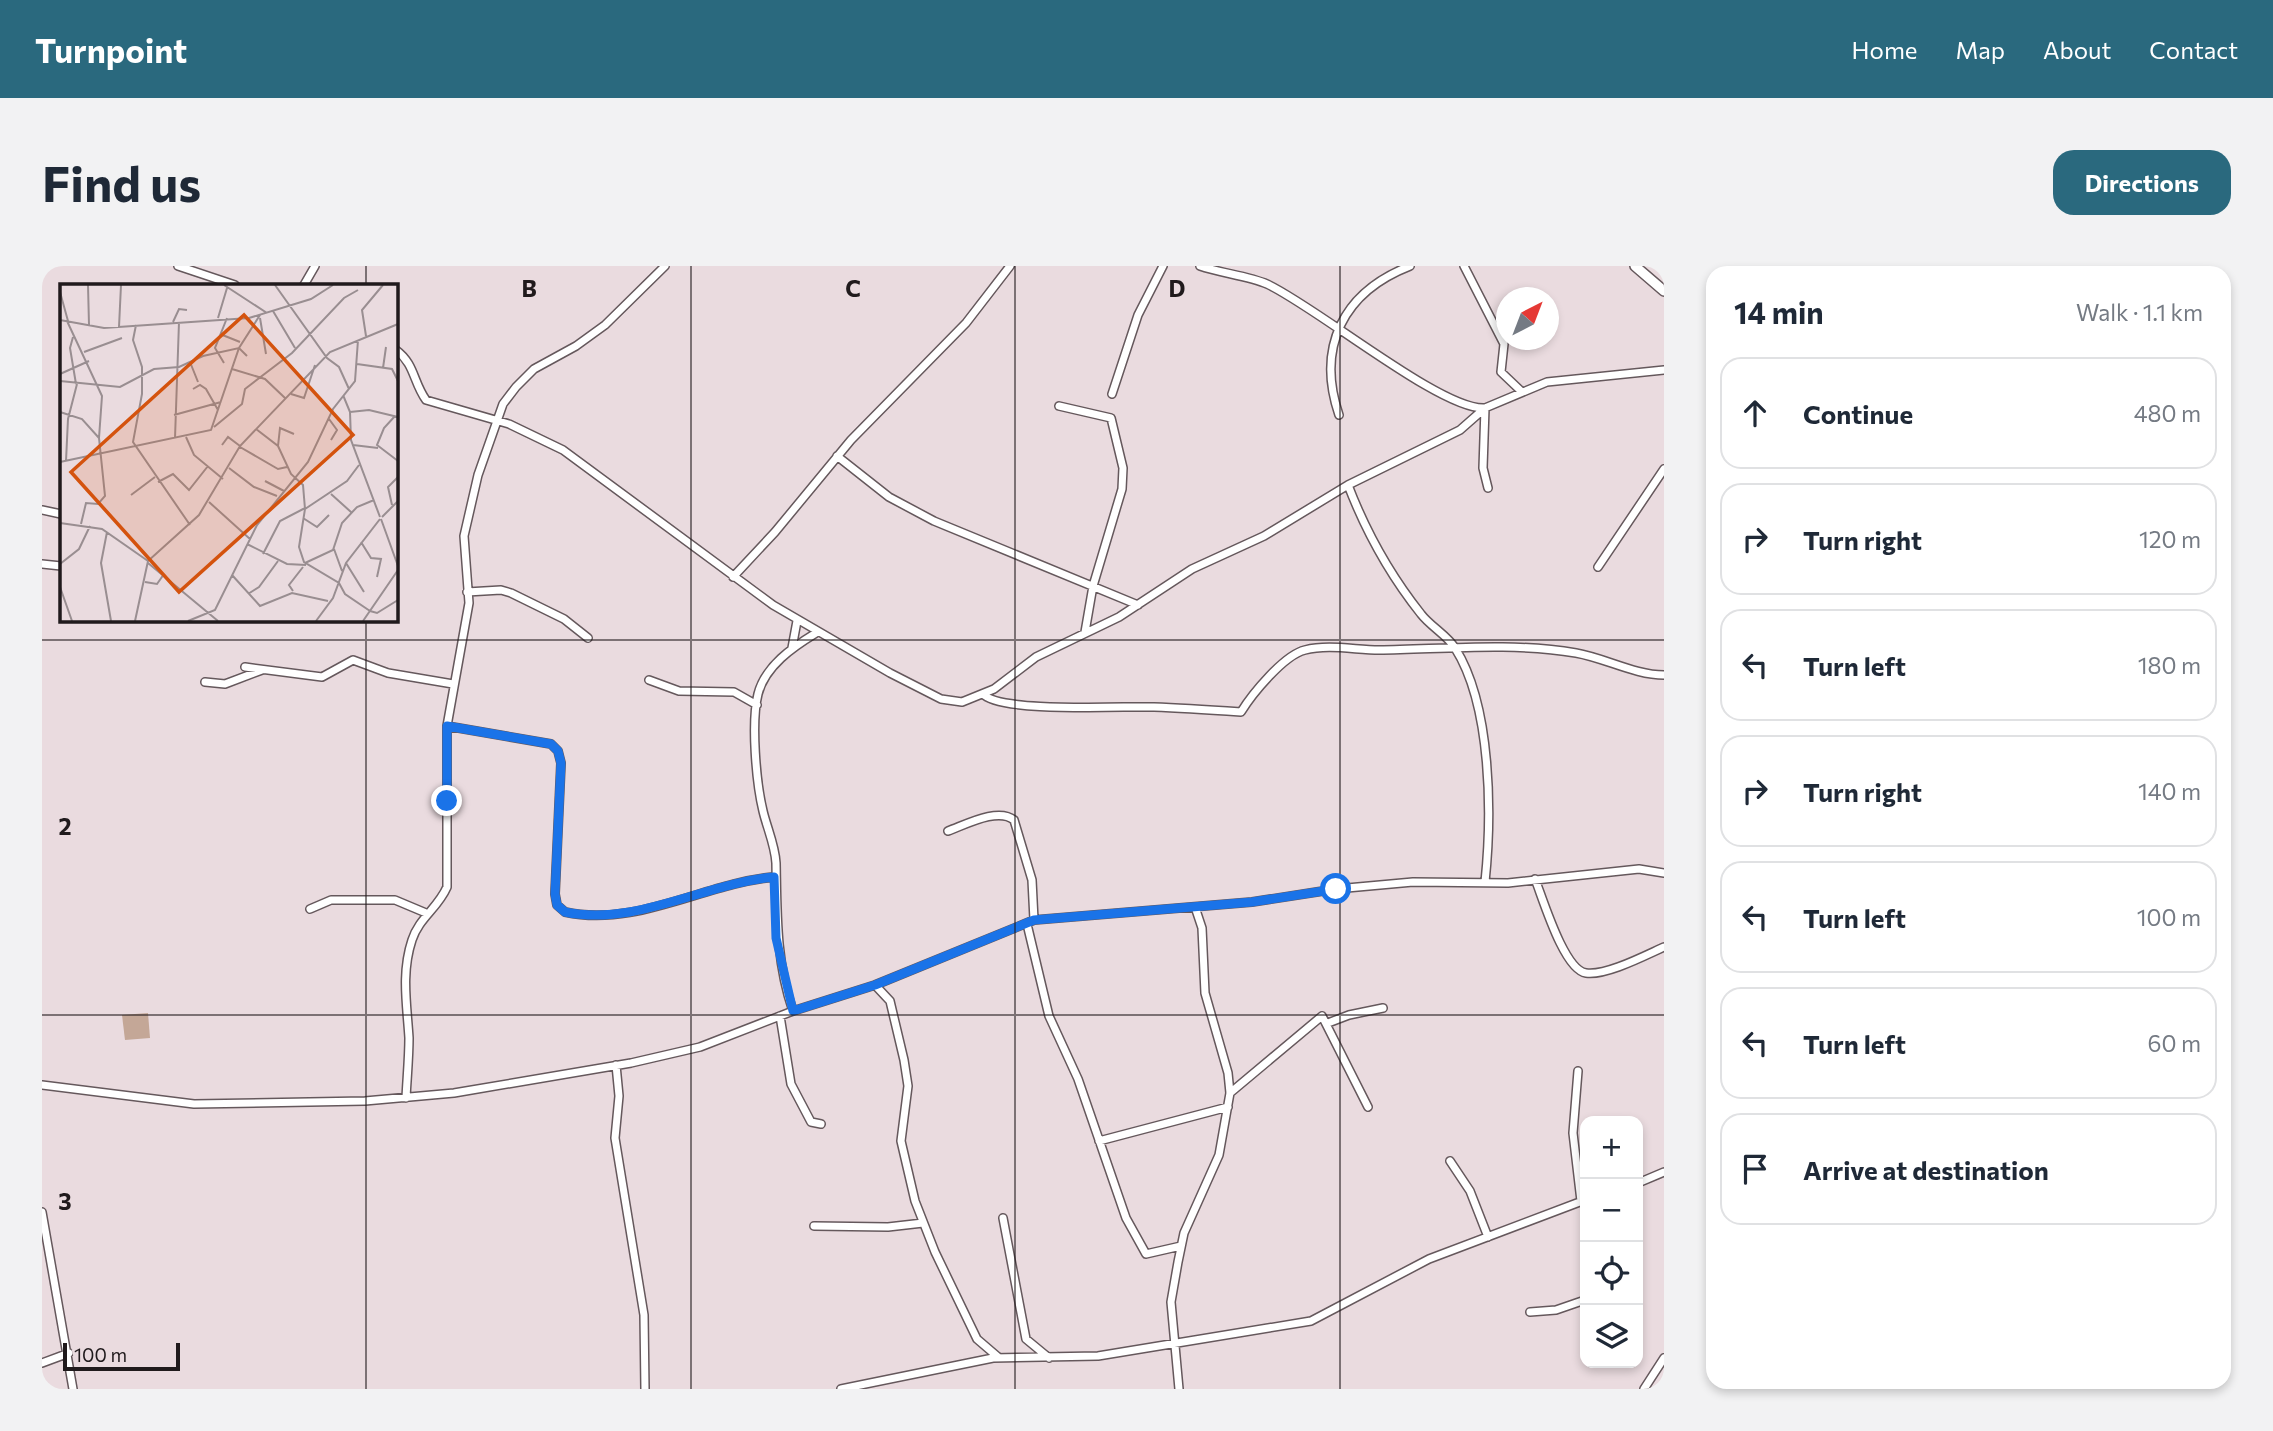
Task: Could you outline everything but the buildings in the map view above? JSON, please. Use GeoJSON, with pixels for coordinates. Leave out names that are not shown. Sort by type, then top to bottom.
{"type":"FeatureCollection","features":[{"type":"Feature","properties":{"kind":"street"},"geometry":{"type":"LineString","coordinates":[[178,266],[232,284]]}},
{"type":"Feature","properties":{"kind":"street"},"geometry":{"type":"LineString","coordinates":[[305,284],[315,266]]}},
{"type":"Feature","properties":{"kind":"street"},"geometry":{"type":"LineString","coordinates":[[406,1097],[409,1045],[404,993],[406,972],[412,941],[426,914],[442,900],[449,869],[447,726],[469,603],[464,548],[468,508],[503,404],[534,369],[576,346],[604,324],[665,266]]}},
{"type":"Feature","properties":{"kind":"street"},"geometry":{"type":"LineString","coordinates":[[733,577],[775,532],[838,456],[966,323],[1010,266]]}},
{"type":"Feature","properties":{"kind":"street"},"geometry":{"type":"LineString","coordinates":[[1112,394],[1138,316],[1163,266]]}},
{"type":"Feature","properties":{"kind":"street"},"geometry":{"type":"LineString","coordinates":[[1200,266],[1265,283],[1439,392],[1471,409],[1485,408]]}},
{"type":"Feature","properties":{"kind":"street"},"geometry":{"type":"LineString","coordinates":[[1464,266],[1504,344],[1501,372],[1522,392]]}},
{"type":"Feature","properties":{"kind":"street"},"geometry":{"type":"LineString","coordinates":[[1635,266],[1664,291]]}},
{"type":"Feature","properties":{"kind":"street"},"geometry":{"type":"LineString","coordinates":[[1339,415],[1329,386],[1339,328],[1347,310],[1380,279],[1406,267]]}},
{"type":"Feature","properties":{"kind":"street"},"geometry":{"type":"LineString","coordinates":[[397,351],[406,358],[426,400],[498,421],[563,450],[733,577],[797,621],[941,699],[962,702],[983,694],[1037,657],[1138,605],[1192,569],[1264,536],[1348,485],[1460,430],[1485,408],[1547,382],[1664,370]]}},
{"type":"Feature","properties":{"kind":"street"},"geometry":{"type":"LineString","coordinates":[[1059,406],[1111,418],[1123,468],[1122,489],[1093,586],[1085,632]]}},
{"type":"Feature","properties":{"kind":"street"},"geometry":{"type":"LineString","coordinates":[[1485,408],[1483,468],[1488,488]]}},
{"type":"Feature","properties":{"kind":"street"},"geometry":{"type":"LineString","coordinates":[[838,456],[889,497],[934,521],[1138,605]]}},
{"type":"Feature","properties":{"kind":"street"},"geometry":{"type":"LineString","coordinates":[[1598,567],[1664,469]]}},
{"type":"Feature","properties":{"kind":"street"},"geometry":{"type":"LineString","coordinates":[[1348,485],[1370,540],[1423,617],[1454,645],[1473,692],[1484,747],[1490,839],[1485,882]]}},
{"type":"Feature","properties":{"kind":"street"},"geometry":{"type":"LineString","coordinates":[[42,510],[60,514]]}},
{"type":"Feature","properties":{"kind":"street"},"geometry":{"type":"LineString","coordinates":[[42,564],[60,566]]}},
{"type":"Feature","properties":{"kind":"street"},"geometry":{"type":"LineString","coordinates":[[467,592],[501,590],[511,593],[564,619],[588,638]]}},
{"type":"Feature","properties":{"kind":"street"},"geometry":{"type":"LineString","coordinates":[[792,648],[797,621]]}},
{"type":"Feature","properties":{"kind":"street"},"geometry":{"type":"LineString","coordinates":[[793,1011],[776,938],[776,861],[762,810],[755,751],[757,705],[759,691],[774,666],[792,648],[816,633]]}},
{"type":"Feature","properties":{"kind":"street"},"geometry":{"type":"LineString","coordinates":[[983,694],[995,701],[1043,706],[1158,707],[1241,712],[1276,668],[1303,650],[1424,649],[1454,645],[1504,645],[1576,653],[1664,675]]}},
{"type":"Feature","properties":{"kind":"street"},"geometry":{"type":"LineString","coordinates":[[245,667],[322,677],[353,660],[388,673],[453,684]]}},
{"type":"Feature","properties":{"kind":"street"},"geometry":{"type":"LineString","coordinates":[[205,682],[225,684],[262,669]]}},
{"type":"Feature","properties":{"kind":"street"},"geometry":{"type":"LineString","coordinates":[[649,680],[679,691],[734,692],[757,705]]}},
{"type":"Feature","properties":{"kind":"street"},"geometry":{"type":"LineString","coordinates":[[447,726],[551,744],[558,751],[561,763],[555,894],[557,905],[565,912],[600,915],[655,906],[739,881],[774,877]]}},
{"type":"Feature","properties":{"kind":"street"},"geometry":{"type":"LineString","coordinates":[[948,831],[995,816],[1010,817],[1014,820],[1032,880],[1034,920]]}},
{"type":"Feature","properties":{"kind":"street"},"geometry":{"type":"LineString","coordinates":[[42,1085],[194,1104],[406,1097],[499,1087],[700,1047],[793,1011],[875,985],[1034,920],[1195,907],[1336,889],[1413,883],[1535,879],[1639,869],[1664,873]]}},
{"type":"Feature","properties":{"kind":"street"},"geometry":{"type":"LineString","coordinates":[[1535,879],[1568,959],[1578,970],[1587,974],[1610,968],[1664,947]]}},
{"type":"Feature","properties":{"kind":"street"},"geometry":{"type":"LineString","coordinates":[[310,909],[331,900],[395,900],[426,914]]}},
{"type":"Feature","properties":{"kind":"street"},"geometry":{"type":"LineString","coordinates":[[1178,1389],[1171,1302],[1181,1246],[1219,1155],[1230,1093],[1228,1073],[1205,993],[1202,928],[1195,907]]}},
{"type":"Feature","properties":{"kind":"street"},"geometry":{"type":"LineString","coordinates":[[1027,925],[1049,1016],[1078,1079],[1126,1218],[1146,1254],[1181,1246]]}},
{"type":"Feature","properties":{"kind":"street"},"geometry":{"type":"LineString","coordinates":[[875,985],[890,1001],[904,1060],[908,1086],[901,1141],[923,1223],[977,1339],[998,1357]]}},
{"type":"Feature","properties":{"kind":"street"},"geometry":{"type":"LineString","coordinates":[[1328,1023],[1349,1015],[1383,1008]]}},
{"type":"Feature","properties":{"kind":"street"},"geometry":{"type":"LineString","coordinates":[[780,1016],[791,1084],[811,1122],[821,1124]]}},
{"type":"Feature","properties":{"kind":"street"},"geometry":{"type":"LineString","coordinates":[[1230,1093],[1320,1017],[1328,1023],[1368,1107]]}},
{"type":"Feature","properties":{"kind":"street"},"geometry":{"type":"LineString","coordinates":[[616,1065],[620,1096],[615,1138],[644,1315],[645,1389]]}},
{"type":"Feature","properties":{"kind":"street"},"geometry":{"type":"LineString","coordinates":[[1578,1071],[1573,1133],[1580,1181]]}},
{"type":"Feature","properties":{"kind":"street"},"geometry":{"type":"LineString","coordinates":[[1099,1141],[1228,1107]]}},
{"type":"Feature","properties":{"kind":"street"},"geometry":{"type":"LineString","coordinates":[[1450,1161],[1470,1191],[1488,1237]]}},
{"type":"Feature","properties":{"kind":"street"},"geometry":{"type":"LineString","coordinates":[[1643,1181],[1664,1172]]}},
{"type":"Feature","properties":{"kind":"street"},"geometry":{"type":"LineString","coordinates":[[841,1389],[998,1357],[1051,1359],[1098,1356],[1311,1321],[1429,1259],[1580,1202]]}},
{"type":"Feature","properties":{"kind":"street"},"geometry":{"type":"LineString","coordinates":[[42,1212],[69,1353],[73,1389]]}},
{"type":"Feature","properties":{"kind":"street"},"geometry":{"type":"LineString","coordinates":[[1003,1218],[1026,1339],[1051,1359]]}},
{"type":"Feature","properties":{"kind":"street"},"geometry":{"type":"LineString","coordinates":[[814,1226],[888,1227],[923,1223]]}},
{"type":"Feature","properties":{"kind":"street"},"geometry":{"type":"LineString","coordinates":[[1530,1312],[1556,1310],[1580,1302]]}},
{"type":"Feature","properties":{"kind":"street"},"geometry":{"type":"LineString","coordinates":[[42,1363],[69,1353]]}},
{"type":"Feature","properties":{"kind":"street"},"geometry":{"type":"LineString","coordinates":[[1644,1389],[1664,1358]]}},
{"type":"Feature","properties":{"kind":"shaded area"},"geometry":{"type":"Polygon","coordinates":[[[148,1013],[150,1038],[125,1040],[122,1015],[148,1013]]]}},
{"type":"Feature","properties":{"kind":"route"},"geometry":{"type":"LineString","coordinates":[[447,801],[447,726],[551,744],[558,751],[561,763],[555,894],[557,905],[565,912],[575,915],[608,914],[669,904],[739,881],[774,877],[776,938],[793,1011],[875,985],[1034,920],[1252,902],[1336,889]]}}]}
